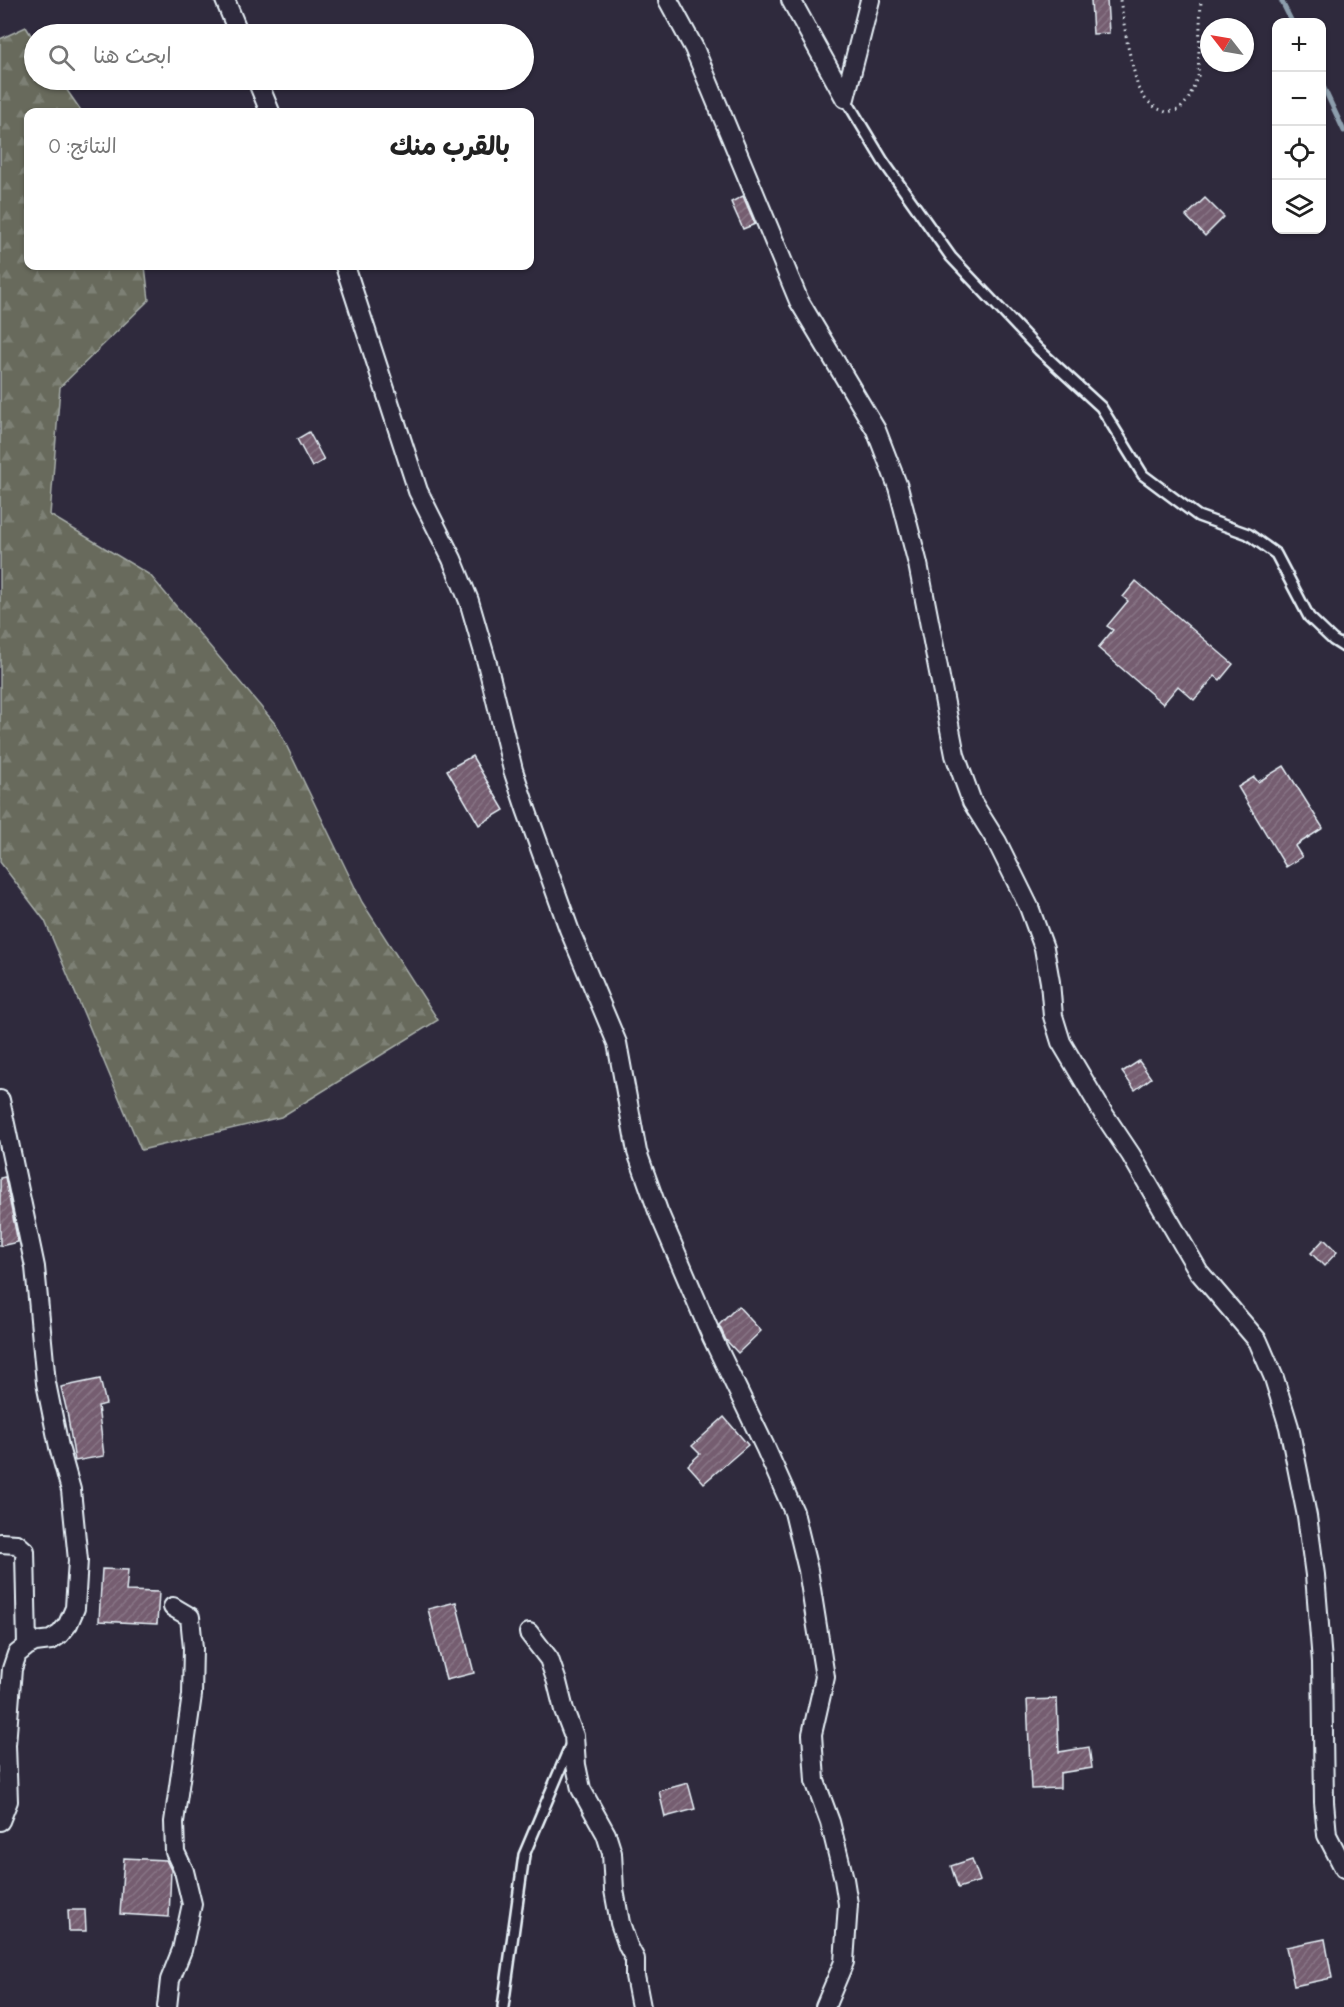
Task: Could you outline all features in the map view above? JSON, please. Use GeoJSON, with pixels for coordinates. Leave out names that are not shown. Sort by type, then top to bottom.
{"type":"FeatureCollection","features":[{"type":"Feature","properties":{"kind":"street"},"geometry":{"type":"LineString","coordinates":[[225,0],[235,24]]}},
{"type":"Feature","properties":{"kind":"street"},"geometry":{"type":"LineString","coordinates":[[668,0],[694,48],[799,301],[876,430],[898,487],[918,564],[955,755],[972,802],[996,842],[1029,907],[1044,948],[1053,1016],[1061,1042],[1131,1155],[1199,1272],[1258,1341],[1274,1378],[1289,1427],[1312,1551],[1322,1662],[1324,1802],[1327,1835],[1344,1868]]}},
{"type":"Feature","properties":{"kind":"street"},"geometry":{"type":"LineString","coordinates":[[791,0],[845,98]]}},
{"type":"Feature","properties":{"kind":"street"},"geometry":{"type":"LineString","coordinates":[[845,98],[870,0]]}},
{"type":"Feature","properties":{"kind":"street"},"geometry":{"type":"LineString","coordinates":[[261,90],[268,108]]}},
{"type":"Feature","properties":{"kind":"street"},"geometry":{"type":"LineString","coordinates":[[346,270],[418,491],[452,559],[469,601],[513,770],[526,809],[569,929],[617,1043],[637,1152],[658,1211],[712,1337],[794,1512],[808,1570],[825,1677],[812,1734],[815,1781],[830,1822],[848,1904],[844,1962],[825,2007]]}},
{"type":"Feature","properties":{"kind":"street"},"geometry":{"type":"LineString","coordinates":[[0,1100],[35,1267],[46,1383],[59,1448],[71,1490],[78,1560],[75,1608],[68,1624],[51,1640],[35,1642],[17,1654],[12,1670],[6,1745],[8,1801],[0,1821]]}},
{"type":"Feature","properties":{"kind":"street"},"geometry":{"type":"LineString","coordinates":[[0,1543],[17,1544],[25,1551],[27,1646]]}},
{"type":"Feature","properties":{"kind":"street"},"geometry":{"type":"LineString","coordinates":[[167,2007],[170,1980],[182,1950],[192,1904],[184,1871],[175,1852],[174,1822],[192,1695],[193,1648],[190,1617],[173,1607]]}},
{"type":"Feature","properties":{"kind":"street"},"geometry":{"type":"LineString","coordinates":[[529,1634],[549,1659],[574,1736],[581,1790],[606,1834],[612,1853],[614,1890],[620,1923],[635,1959],[635,1976],[641,2007]]}},
{"type":"Feature","properties":{"kind":"lane"},"geometry":{"type":"LineString","coordinates":[[845,98],[883,161],[951,257],[1039,350],[1101,407],[1143,475],[1198,516],[1248,534],[1275,554],[1309,617],[1333,640],[1344,647]]}},
{"type":"Feature","properties":{"kind":"lane"},"geometry":{"type":"LineString","coordinates":[[503,2007],[524,1855],[574,1736]]}},
{"type":"Feature","properties":{"kind":"path"},"geometry":{"type":"LineString","coordinates":[[1120,0],[1138,88],[1146,100],[1166,112],[1179,110],[1188,100],[1198,76],[1201,0]]}},
{"type":"Feature","properties":{"kind":"green space"},"geometry":{"type":"Polygon","coordinates":[[[24,28],[24,90],[67,90],[79,108],[24,108],[24,270],[145,270],[149,300],[60,387],[50,515],[150,575],[277,726],[362,902],[438,1020],[281,1117],[141,1150],[45,921],[0,862],[0,39],[24,28]]]}},
{"type":"Feature","properties":{"kind":"building"},"geometry":{"type":"Polygon","coordinates":[[[1091,0],[1107,0],[1109,33],[1093,34],[1091,0]]]}},
{"type":"Feature","properties":{"kind":"building"},"geometry":{"type":"Polygon","coordinates":[[[743,196],[755,224],[743,229],[731,202],[743,196]]]}},
{"type":"Feature","properties":{"kind":"building"},"geometry":{"type":"Polygon","coordinates":[[[1205,198],[1224,217],[1205,236],[1186,216],[1205,198]]]}},
{"type":"Feature","properties":{"kind":"building"},"geometry":{"type":"Polygon","coordinates":[[[309,432],[324,460],[312,467],[297,439],[309,432]]]}},
{"type":"Feature","properties":{"kind":"building"},"geometry":{"type":"Polygon","coordinates":[[[1136,581],[1233,664],[1220,680],[1215,676],[1194,700],[1178,686],[1163,704],[1098,648],[1113,630],[1107,626],[1128,601],[1123,597],[1136,581]]]}},
{"type":"Feature","properties":{"kind":"building"},"geometry":{"type":"Polygon","coordinates":[[[472,756],[504,810],[479,825],[447,770],[472,756]]]}},
{"type":"Feature","properties":{"kind":"building"},"geometry":{"type":"Polygon","coordinates":[[[1284,766],[1323,828],[1295,846],[1302,857],[1286,867],[1238,787],[1254,777],[1258,782],[1284,766]]]}},
{"type":"Feature","properties":{"kind":"building"},"geometry":{"type":"Polygon","coordinates":[[[1139,1061],[1151,1078],[1135,1090],[1122,1072],[1139,1061]]]}},
{"type":"Feature","properties":{"kind":"building"},"geometry":{"type":"Polygon","coordinates":[[[5,1177],[18,1242],[0,1246],[0,1178],[5,1177]]]}},
{"type":"Feature","properties":{"kind":"building"},"geometry":{"type":"Polygon","coordinates":[[[1324,1239],[1337,1252],[1324,1266],[1311,1253],[1324,1239]]]}},
{"type":"Feature","properties":{"kind":"building"},"geometry":{"type":"Polygon","coordinates":[[[738,1306],[761,1331],[738,1353],[726,1340],[719,1325],[738,1306]]]}},
{"type":"Feature","properties":{"kind":"building"},"geometry":{"type":"Polygon","coordinates":[[[100,1379],[106,1404],[98,1406],[104,1456],[75,1461],[61,1387],[100,1379]]]}},
{"type":"Feature","properties":{"kind":"building"},"geometry":{"type":"Polygon","coordinates":[[[724,1417],[748,1445],[704,1483],[688,1465],[700,1454],[692,1446],[724,1417]]]}},
{"type":"Feature","properties":{"kind":"building"},"geometry":{"type":"Polygon","coordinates":[[[102,1569],[128,1570],[126,1591],[159,1592],[157,1624],[99,1621],[102,1569]]]}},
{"type":"Feature","properties":{"kind":"building"},"geometry":{"type":"Polygon","coordinates":[[[456,1602],[474,1673],[446,1680],[428,1609],[456,1602]]]}},
{"type":"Feature","properties":{"kind":"building"},"geometry":{"type":"Polygon","coordinates":[[[1057,1699],[1059,1752],[1089,1747],[1092,1768],[1060,1773],[1060,1788],[1031,1789],[1027,1700],[1057,1699]]]}},
{"type":"Feature","properties":{"kind":"building"},"geometry":{"type":"Polygon","coordinates":[[[688,1783],[695,1809],[665,1817],[659,1791],[688,1783]]]}},
{"type":"Feature","properties":{"kind":"building"},"geometry":{"type":"Polygon","coordinates":[[[124,1858],[166,1860],[171,1870],[169,1917],[120,1914],[124,1858]]]}},
{"type":"Feature","properties":{"kind":"building"},"geometry":{"type":"Polygon","coordinates":[[[972,1859],[980,1881],[958,1888],[951,1866],[972,1859]]]}},
{"type":"Feature","properties":{"kind":"building"},"geometry":{"type":"Polygon","coordinates":[[[68,1910],[85,1910],[86,1931],[69,1931],[68,1910]]]}},
{"type":"Feature","properties":{"kind":"building"},"geometry":{"type":"Polygon","coordinates":[[[1325,1939],[1332,1978],[1294,1986],[1286,1947],[1325,1939]]]}},
{"type":"Feature","properties":{"kind":"waterway"},"geometry":{"type":"LineString","coordinates":[[1281,0],[1290,18]]}},
{"type":"Feature","properties":{"kind":"waterway"},"geometry":{"type":"LineString","coordinates":[[1326,93],[1344,131]]}}]}
